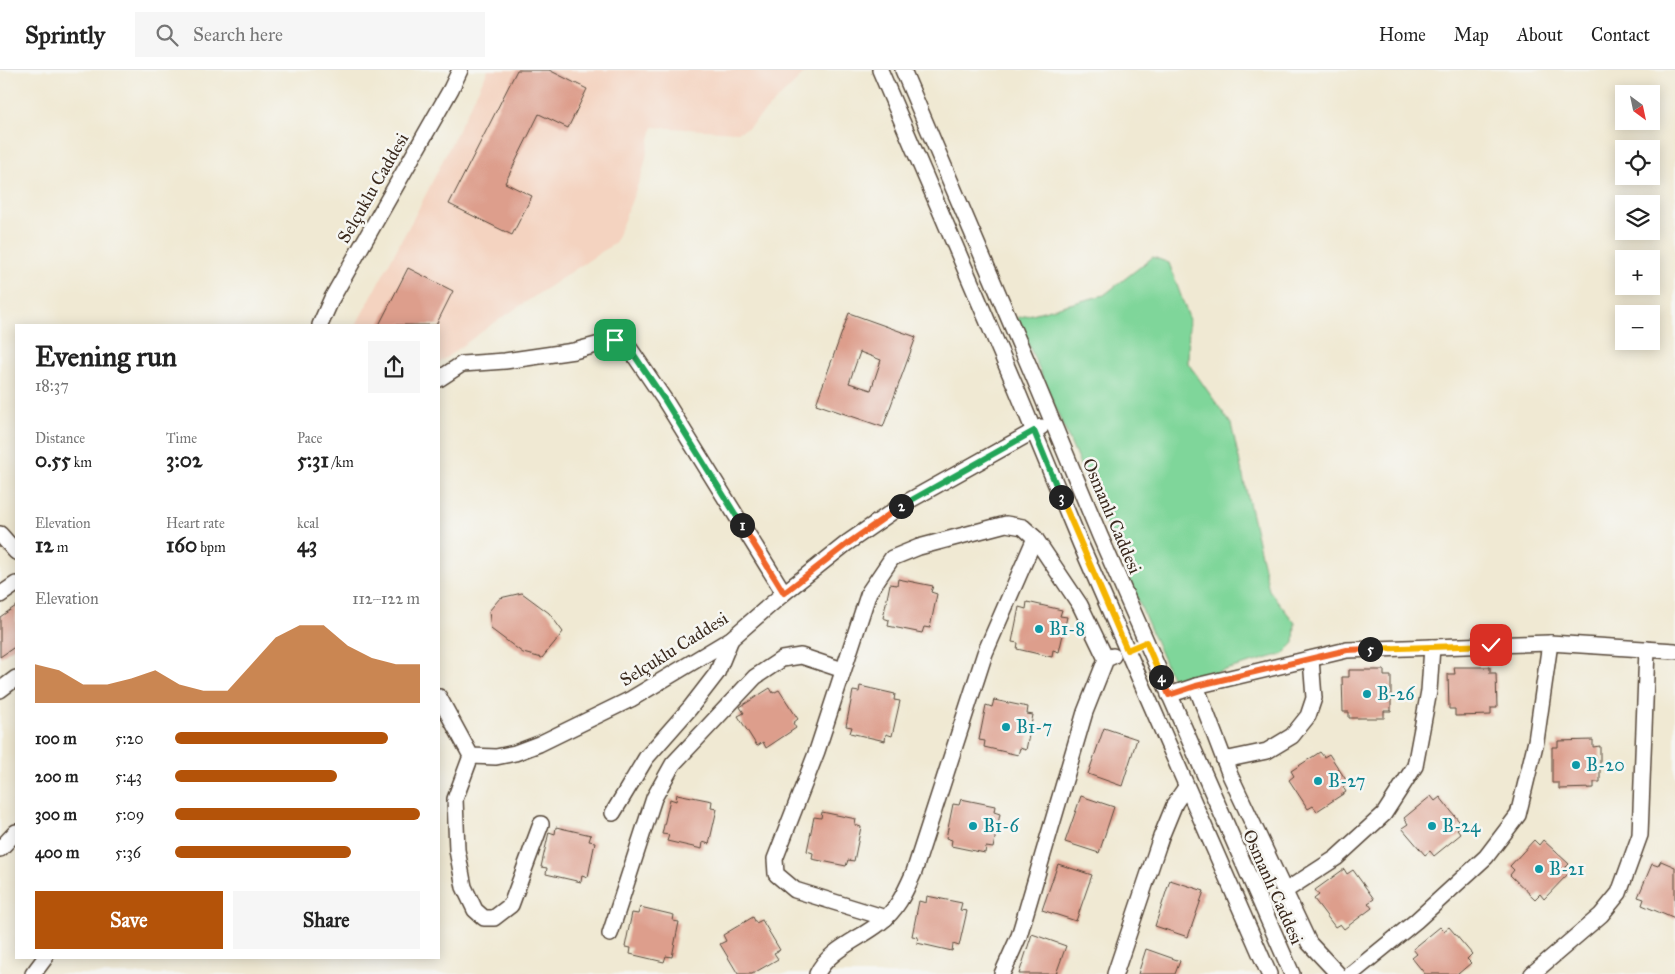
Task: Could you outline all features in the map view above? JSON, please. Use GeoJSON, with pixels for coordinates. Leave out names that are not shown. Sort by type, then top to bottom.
{"type":"FeatureCollection","features":[{"type":"Feature","properties":{"kind":"street","name":"Selçuklu Caddesi"},"geometry":{"type":"LineString","coordinates":[[320,324],[332,298],[460,70]]}},
{"type":"Feature","properties":{"kind":"street"},"geometry":{"type":"LineString","coordinates":[[880,70],[1081,544],[1269,974]]}},
{"type":"Feature","properties":{"kind":"street","name":"Osmanlı Caddesi"},"geometry":{"type":"LineString","coordinates":[[903,70],[1146,642],[1292,974]]}},
{"type":"Feature","properties":{"kind":"street"},"geometry":{"type":"LineString","coordinates":[[440,378],[462,364],[505,361],[574,351],[615,340],[628,346],[664,399],[784,593]]}},
{"type":"Feature","properties":{"kind":"street","name":"Selçuklu Caddesi"},"geometry":{"type":"LineString","coordinates":[[471,756],[496,757],[515,754],[631,699],[730,639],[784,593],[847,544],[905,504],[1052,421]]}},
{"type":"Feature","properties":{"kind":"street"},"geometry":{"type":"LineString","coordinates":[[886,918],[795,890],[776,874],[775,860],[817,751],[869,592],[892,558],[919,547],[1006,524],[1023,527],[1034,538],[1080,605],[1106,659]]}},
{"type":"Feature","properties":{"kind":"street"},"geometry":{"type":"LineString","coordinates":[[0,534],[15,551]]}},
{"type":"Feature","properties":{"kind":"street"},"geometry":{"type":"LineString","coordinates":[[817,974],[821,964],[881,923],[899,905],[914,872],[985,654],[1034,538]]}},
{"type":"Feature","properties":{"kind":"street"},"geometry":{"type":"LineString","coordinates":[[0,596],[15,585]]}},
{"type":"Feature","properties":{"kind":"street"},"geometry":{"type":"LineString","coordinates":[[614,813],[646,758],[690,708],[717,673],[730,639]]}},
{"type":"Feature","properties":{"kind":"street"},"geometry":{"type":"LineString","coordinates":[[1002,974],[1019,936],[1085,712],[1106,659],[1146,642]]}},
{"type":"Feature","properties":{"kind":"street"},"geometry":{"type":"LineString","coordinates":[[1169,695],[1196,686],[1347,650],[1550,643],[1675,651]]}},
{"type":"Feature","properties":{"kind":"street"},"geometry":{"type":"LineString","coordinates":[[1351,974],[1416,921],[1486,857],[1518,815],[1536,740],[1550,643]]}},
{"type":"Feature","properties":{"kind":"street"},"geometry":{"type":"LineString","coordinates":[[1285,891],[1336,858],[1384,814],[1415,766],[1428,691],[1432,647]]}},
{"type":"Feature","properties":{"kind":"street"},"geometry":{"type":"LineString","coordinates":[[1532,974],[1601,915],[1619,893],[1640,835],[1646,649]]}},
{"type":"Feature","properties":{"kind":"street"},"geometry":{"type":"LineString","coordinates":[[610,934],[654,798],[673,764],[755,677],[782,659],[801,656],[844,670]]}},
{"type":"Feature","properties":{"kind":"street"},"geometry":{"type":"LineString","coordinates":[[1224,760],[1267,751],[1292,736],[1308,716],[1314,698],[1311,658]]}},
{"type":"Feature","properties":{"kind":"street"},"geometry":{"type":"LineString","coordinates":[[0,690],[15,679]]}},
{"type":"Feature","properties":{"kind":"street"},"geometry":{"type":"LineString","coordinates":[[1196,686],[1224,760],[1309,943],[1338,974]]}},
{"type":"Feature","properties":{"kind":"street"},"geometry":{"type":"LineString","coordinates":[[440,699],[471,756],[456,799],[457,850],[464,887],[475,910],[484,918],[494,918],[511,905],[541,824]]}},
{"type":"Feature","properties":{"kind":"street"},"geometry":{"type":"LineString","coordinates":[[1115,974],[1174,802],[1186,787]]}},
{"type":"Feature","properties":{"kind":"street"},"geometry":{"type":"LineString","coordinates":[[0,849],[15,833]]}},
{"type":"Feature","properties":{"kind":"shaded area"},"geometry":{"type":"Polygon","coordinates":[[[488,70],[808,70],[748,128],[738,132],[653,127],[642,174],[615,243],[491,325],[440,362],[440,324],[357,324],[420,206],[488,70]]]}},
{"type":"Feature","properties":{"kind":"green space"},"geometry":{"type":"Polygon","coordinates":[[[1153,257],[1169,263],[1189,318],[1188,363],[1231,424],[1269,590],[1295,623],[1294,643],[1283,654],[1174,684],[1017,318],[1104,295],[1153,257]]]}},
{"type":"Feature","properties":{"kind":"building"},"geometry":{"type":"Polygon","coordinates":[[[517,70],[549,70],[587,89],[568,128],[539,114],[505,183],[532,196],[512,235],[449,204],[517,70]]]}},
{"type":"Feature","properties":{"kind":"building"},"geometry":{"type":"Polygon","coordinates":[[[408,268],[453,291],[436,324],[380,324],[408,268]]]}},
{"type":"Feature","properties":{"kind":"building"},"geometry":{"type":"Polygon","coordinates":[[[849,313],[916,337],[883,427],[816,404],[849,313]],[[860,352],[849,383],[871,390],[881,360],[860,352]]]}},
{"type":"Feature","properties":{"kind":"building"},"geometry":{"type":"Polygon","coordinates":[[[898,579],[933,586],[931,592],[937,594],[930,628],[924,627],[922,633],[888,626],[889,620],[883,618],[890,584],[897,585],[898,579]]]}},
{"type":"Feature","properties":{"kind":"building"},"geometry":{"type":"Polygon","coordinates":[[[522,593],[549,613],[563,632],[542,658],[523,653],[491,629],[489,611],[500,598],[522,593]]]}},
{"type":"Feature","properties":{"kind":"building","name":"B1-8"},"geometry":{"type":"Polygon","coordinates":[[[1027,602],[1062,610],[1060,616],[1067,617],[1059,652],[1053,650],[1052,657],[1017,649],[1018,643],[1012,642],[1019,607],[1026,609],[1027,602]]]}},
{"type":"Feature","properties":{"kind":"building"},"geometry":{"type":"Polygon","coordinates":[[[15,607],[15,647],[0,657],[0,617],[15,607]]]}},
{"type":"Feature","properties":{"kind":"building"},"geometry":{"type":"Polygon","coordinates":[[[1454,667],[1490,667],[1490,673],[1496,673],[1497,708],[1491,708],[1491,715],[1455,716],[1455,709],[1449,709],[1448,674],[1455,674],[1454,667]]]}},
{"type":"Feature","properties":{"kind":"building","name":"B-26"},"geometry":{"type":"Polygon","coordinates":[[[1349,670],[1384,670],[1384,676],[1391,676],[1391,711],[1384,711],[1384,718],[1349,718],[1349,712],[1343,712],[1342,677],[1349,677],[1349,670]]]}},
{"type":"Feature","properties":{"kind":"building"},"geometry":{"type":"Polygon","coordinates":[[[860,686],[895,694],[894,700],[900,701],[892,736],[886,734],[885,741],[850,733],[852,727],[846,726],[853,691],[859,692],[860,686]]]}},
{"type":"Feature","properties":{"kind":"building"},"geometry":{"type":"Polygon","coordinates":[[[770,688],[773,693],[779,690],[798,719],[793,723],[796,728],[766,748],[763,742],[757,746],[738,716],[744,713],[740,707],[770,688]]]}},
{"type":"Feature","properties":{"kind":"building","name":"B1-7"},"geometry":{"type":"Polygon","coordinates":[[[994,700],[1028,707],[1027,714],[1033,715],[1026,750],[1020,748],[1018,755],[984,747],[985,741],[979,740],[986,705],[992,707],[994,700]]]}},
{"type":"Feature","properties":{"kind":"building"},"geometry":{"type":"Polygon","coordinates":[[[1104,728],[1137,739],[1122,786],[1088,774],[1104,728]]]}},
{"type":"Feature","properties":{"kind":"building","name":"B-20"},"geometry":{"type":"Polygon","coordinates":[[[1593,740],[1593,747],[1600,746],[1600,782],[1594,782],[1594,788],[1559,789],[1559,783],[1552,783],[1552,747],[1558,747],[1558,741],[1593,740]]]}},
{"type":"Feature","properties":{"kind":"building","name":"B-27"},"geometry":{"type":"Polygon","coordinates":[[[1320,752],[1324,757],[1329,754],[1348,783],[1343,787],[1346,792],[1317,811],[1313,806],[1308,809],[1289,780],[1294,776],[1291,771],[1320,752]]]}},
{"type":"Feature","properties":{"kind":"building"},"geometry":{"type":"Polygon","coordinates":[[[677,794],[712,801],[711,808],[717,809],[709,844],[703,842],[702,849],[667,841],[669,835],[662,834],[670,799],[676,801],[677,794]]]}},
{"type":"Feature","properties":{"kind":"building"},"geometry":{"type":"Polygon","coordinates":[[[1081,796],[1114,807],[1099,853],[1065,842],[1081,796]]]}},
{"type":"Feature","properties":{"kind":"building","name":"B-24"},"geometry":{"type":"Polygon","coordinates":[[[1431,796],[1435,801],[1440,797],[1462,825],[1457,829],[1461,834],[1434,856],[1430,851],[1425,855],[1402,828],[1408,824],[1404,818],[1431,796]]]}},
{"type":"Feature","properties":{"kind":"building","name":"B1-6"},"geometry":{"type":"Polygon","coordinates":[[[961,799],[995,806],[994,812],[1000,814],[993,848],[986,847],[985,853],[951,846],[952,840],[946,838],[953,804],[959,805],[961,799]]]}},
{"type":"Feature","properties":{"kind":"building"},"geometry":{"type":"Polygon","coordinates":[[[822,812],[856,819],[855,825],[861,827],[854,861],[848,860],[846,866],[812,859],[813,853],[807,851],[814,817],[821,818],[822,812]]]}},
{"type":"Feature","properties":{"kind":"building"},"geometry":{"type":"Polygon","coordinates":[[[556,827],[591,835],[589,841],[595,842],[588,877],[582,875],[581,882],[546,874],[547,868],[541,867],[549,832],[555,834],[556,827]]]}},
{"type":"Feature","properties":{"kind":"building","name":"B-21"},"geometry":{"type":"Polygon","coordinates":[[[1534,840],[1539,845],[1543,840],[1569,864],[1564,869],[1569,873],[1544,899],[1540,894],[1535,899],[1510,875],[1514,870],[1510,866],[1534,840]]]}},
{"type":"Feature","properties":{"kind":"building"},"geometry":{"type":"Polygon","coordinates":[[[1661,861],[1675,867],[1675,919],[1642,905],[1644,899],[1638,897],[1652,864],[1658,866],[1661,861]]]}},
{"type":"Feature","properties":{"kind":"building"},"geometry":{"type":"Polygon","coordinates":[[[1058,864],[1092,875],[1076,921],[1042,910],[1058,864]]]}},
{"type":"Feature","properties":{"kind":"building"},"geometry":{"type":"Polygon","coordinates":[[[1344,869],[1347,874],[1353,870],[1374,899],[1368,903],[1372,908],[1344,929],[1340,924],[1335,927],[1314,899],[1319,895],[1315,890],[1344,869]]]}},
{"type":"Feature","properties":{"kind":"building"},"geometry":{"type":"Polygon","coordinates":[[[1170,880],[1204,891],[1188,937],[1155,926],[1170,880]]]}},
{"type":"Feature","properties":{"kind":"building"},"geometry":{"type":"Polygon","coordinates":[[[927,896],[962,903],[960,910],[967,911],[959,946],[953,944],[952,951],[917,943],[918,937],[912,936],[919,901],[926,903],[927,896]]]}},
{"type":"Feature","properties":{"kind":"building"},"geometry":{"type":"Polygon","coordinates":[[[640,907],[674,915],[673,921],[679,922],[672,957],[666,956],[664,962],[630,954],[631,948],[625,947],[632,913],[638,914],[640,907]]]}},
{"type":"Feature","properties":{"kind":"building"},"geometry":{"type":"Polygon","coordinates":[[[753,917],[756,923],[762,920],[780,950],[774,953],[778,959],[752,974],[738,974],[720,944],[726,941],[723,935],[753,917]]]}},
{"type":"Feature","properties":{"kind":"building"},"geometry":{"type":"Polygon","coordinates":[[[1440,927],[1444,931],[1449,927],[1472,954],[1467,959],[1471,963],[1458,974],[1425,974],[1412,958],[1417,954],[1413,949],[1440,927]]]}},
{"type":"Feature","properties":{"kind":"building"},"geometry":{"type":"Polygon","coordinates":[[[1032,934],[1066,946],[1056,974],[1019,974],[1032,934]]]}},
{"type":"Feature","properties":{"kind":"building"},"geometry":{"type":"Polygon","coordinates":[[[1146,949],[1180,961],[1175,974],[1138,974],[1146,949]]]}},
{"type":"Feature","properties":{"kind":"place","name":"B1-8"},"geometry":{"type":"Point","coordinates":[1039,629]}},
{"type":"Feature","properties":{"kind":"place","name":"B-26"},"geometry":{"type":"Point","coordinates":[1367,694]}},
{"type":"Feature","properties":{"kind":"place","name":"B1-7"},"geometry":{"type":"Point","coordinates":[1006,727]}},
{"type":"Feature","properties":{"kind":"place","name":"B-20"},"geometry":{"type":"Point","coordinates":[1576,765]}},
{"type":"Feature","properties":{"kind":"place","name":"B-27"},"geometry":{"type":"Point","coordinates":[1318,781]}},
{"type":"Feature","properties":{"kind":"place","name":"B1-6"},"geometry":{"type":"Point","coordinates":[973,826]}},
{"type":"Feature","properties":{"kind":"place","name":"B-24"},"geometry":{"type":"Point","coordinates":[1432,826]}},
{"type":"Feature","properties":{"kind":"place","name":"B-21"},"geometry":{"type":"Point","coordinates":[1539,869]}},
{"type":"Feature","properties":{"kind":"route"},"geometry":{"type":"LineString","coordinates":[[615,340],[628,346],[664,399],[784,593],[847,544],[905,504],[1034,431],[1127,650],[1146,642],[1169,695],[1196,686],[1347,650],[1491,645]]}}]}
